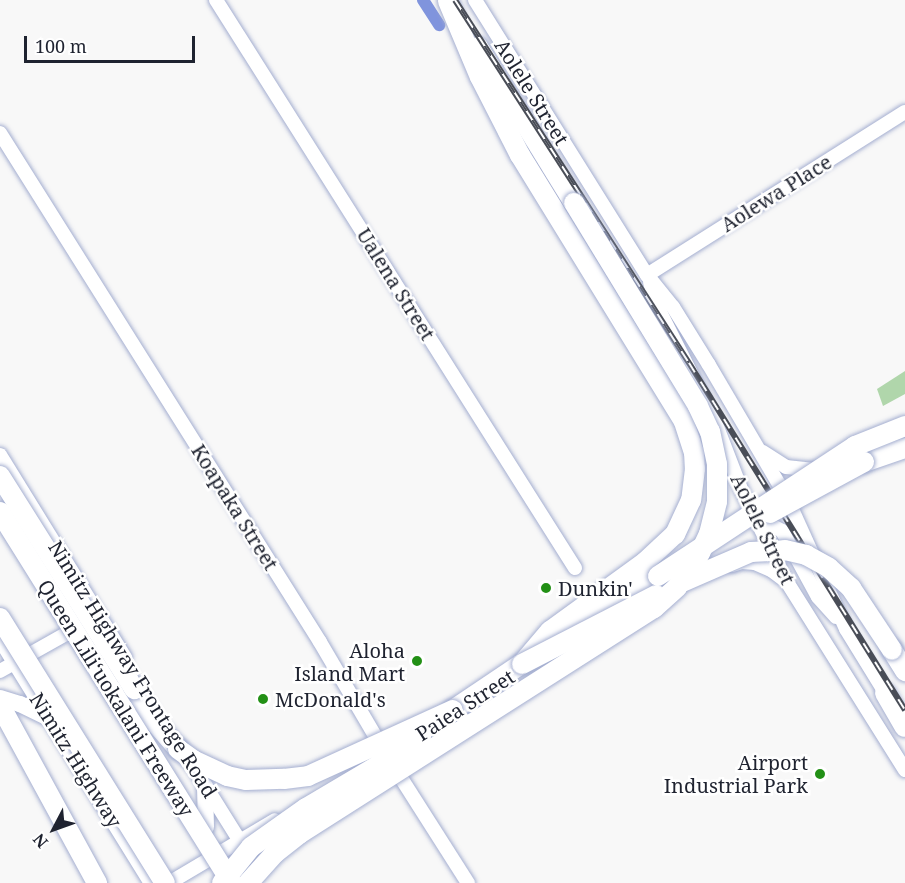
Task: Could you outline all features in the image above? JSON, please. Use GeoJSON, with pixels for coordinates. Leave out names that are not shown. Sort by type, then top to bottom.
{"type":"FeatureCollection","features":[{"type":"Feature","properties":{"kind":"highway"},"geometry":{"type":"LineString","coordinates":[[248,883],[275,853],[299,834],[654,608],[677,587],[700,553],[709,534],[717,501],[717,464],[710,432],[698,405],[448,1]]}},
{"type":"Feature","properties":{"kind":"highway"},"geometry":{"type":"LineString","coordinates":[[448,1],[485,87],[520,155],[684,422],[694,452],[695,470],[686,512],[666,545],[550,631],[522,664]]}},
{"type":"Feature","properties":{"kind":"highway"},"geometry":{"type":"LineString","coordinates":[[222,883],[251,847],[306,808],[377,766],[453,710],[658,579],[855,446],[901,426]]}},
{"type":"Feature","properties":{"kind":"highway"},"geometry":{"type":"LineString","coordinates":[[658,579],[864,462],[905,448]]}},
{"type":"Feature","properties":{"kind":"highway"},"geometry":{"type":"LineString","coordinates":[[0,476],[153,720],[178,749],[210,770],[227,776],[265,781],[308,776],[453,710]]}},
{"type":"Feature","properties":{"kind":"highway","name":"Queen Liliʻuokalani Freeway"},"geometry":{"type":"LineString","coordinates":[[0,512],[232,883]]}},
{"type":"Feature","properties":{"kind":"highway"},"geometry":{"type":"LineString","coordinates":[[522,664],[737,556],[764,550],[784,550],[806,555],[830,568],[850,588],[905,671]]}},
{"type":"Feature","properties":{"kind":"highway"},"geometry":{"type":"LineString","coordinates":[[0,618],[167,883]]}},
{"type":"Feature","properties":{"kind":"highway"},"geometry":{"type":"LineString","coordinates":[[885,693],[905,727]]}},
{"type":"Feature","properties":{"kind":"highway"},"geometry":{"type":"LineString","coordinates":[[0,705],[97,883]]}},
{"type":"Feature","properties":{"kind":"main road"},"geometry":{"type":"LineString","coordinates":[[0,495],[78,627],[243,883]]}},
{"type":"Feature","properties":{"kind":"main road"},"geometry":{"type":"LineString","coordinates":[[67,608],[71,568]]}},
{"type":"Feature","properties":{"kind":"main road","name":"Nimitz Highway"},"geometry":{"type":"LineString","coordinates":[[0,638],[152,883]]}},
{"type":"Feature","properties":{"kind":"main road"},"geometry":{"type":"LineString","coordinates":[[0,699],[21,704],[51,719]]}},
{"type":"Feature","properties":{"kind":"main road"},"geometry":{"type":"LineString","coordinates":[[205,786],[206,827]]}},
{"type":"Feature","properties":{"kind":"street","name":"Ualena Street"},"geometry":{"type":"LineString","coordinates":[[216,0],[575,568]]}},
{"type":"Feature","properties":{"kind":"street","name":"Aolele Street"},"geometry":{"type":"LineString","coordinates":[[475,0],[647,275],[673,307],[759,449],[786,496],[846,629],[885,693],[905,720]]}},
{"type":"Feature","properties":{"kind":"street","name":"Aolewa Place"},"geometry":{"type":"LineString","coordinates":[[647,275],[905,112]]}},
{"type":"Feature","properties":{"kind":"street","name":"Koapaka Street"},"geometry":{"type":"LineString","coordinates":[[0,133],[320,642],[387,756],[468,883]]}},
{"type":"Feature","properties":{"kind":"street","name":"Aolele Street"},"geometry":{"type":"LineString","coordinates":[[647,275],[656,302],[714,418],[755,517],[787,582],[905,771]]}},
{"type":"Feature","properties":{"kind":"street"},"geometry":{"type":"LineString","coordinates":[[901,426],[905,413]]}},
{"type":"Feature","properties":{"kind":"street","name":"Paiea Street"},"geometry":{"type":"LineString","coordinates":[[167,883],[387,756],[786,496],[901,426]]}},
{"type":"Feature","properties":{"kind":"street"},"geometry":{"type":"LineString","coordinates":[[759,449],[786,467],[811,471],[832,467]]}},
{"type":"Feature","properties":{"kind":"street","name":"Nimitz Highway Frontage Road"},"geometry":{"type":"LineString","coordinates":[[0,455],[266,883]]}},
{"type":"Feature","properties":{"kind":"street"},"geometry":{"type":"LineString","coordinates":[[755,517],[782,531],[818,597],[846,629]]}},
{"type":"Feature","properties":{"kind":"street"},"geometry":{"type":"LineString","coordinates":[[658,579],[713,575],[741,562],[755,563],[771,570],[787,582]]}},
{"type":"Feature","properties":{"kind":"street"},"geometry":{"type":"LineString","coordinates":[[0,671],[78,627],[101,617]]}},
{"type":"Feature","properties":{"kind":"green space"},"geometry":{"type":"Polygon","coordinates":[[[905,371],[905,394],[883,406],[877,389],[905,371]]]}},
{"type":"Feature","properties":{"kind":"waterway"},"geometry":{"type":"LineString","coordinates":[[423,0],[439,25]]}},
{"type":"Feature","properties":{"kind":"railway"},"geometry":{"type":"LineString","coordinates":[[455,0],[689,363],[905,710]]}},
{"type":"Feature","properties":{"kind":"place","name":"Dunkin'"},"geometry":{"type":"Point","coordinates":[546,588]}},
{"type":"Feature","properties":{"kind":"place","name":"Aloha Island Mart"},"geometry":{"type":"Point","coordinates":[417,661]}},
{"type":"Feature","properties":{"kind":"place","name":"McDonald's"},"geometry":{"type":"Point","coordinates":[263,699]}},
{"type":"Feature","properties":{"kind":"place","name":"Airport Industrial Park"},"geometry":{"type":"Point","coordinates":[820,774]}}]}
